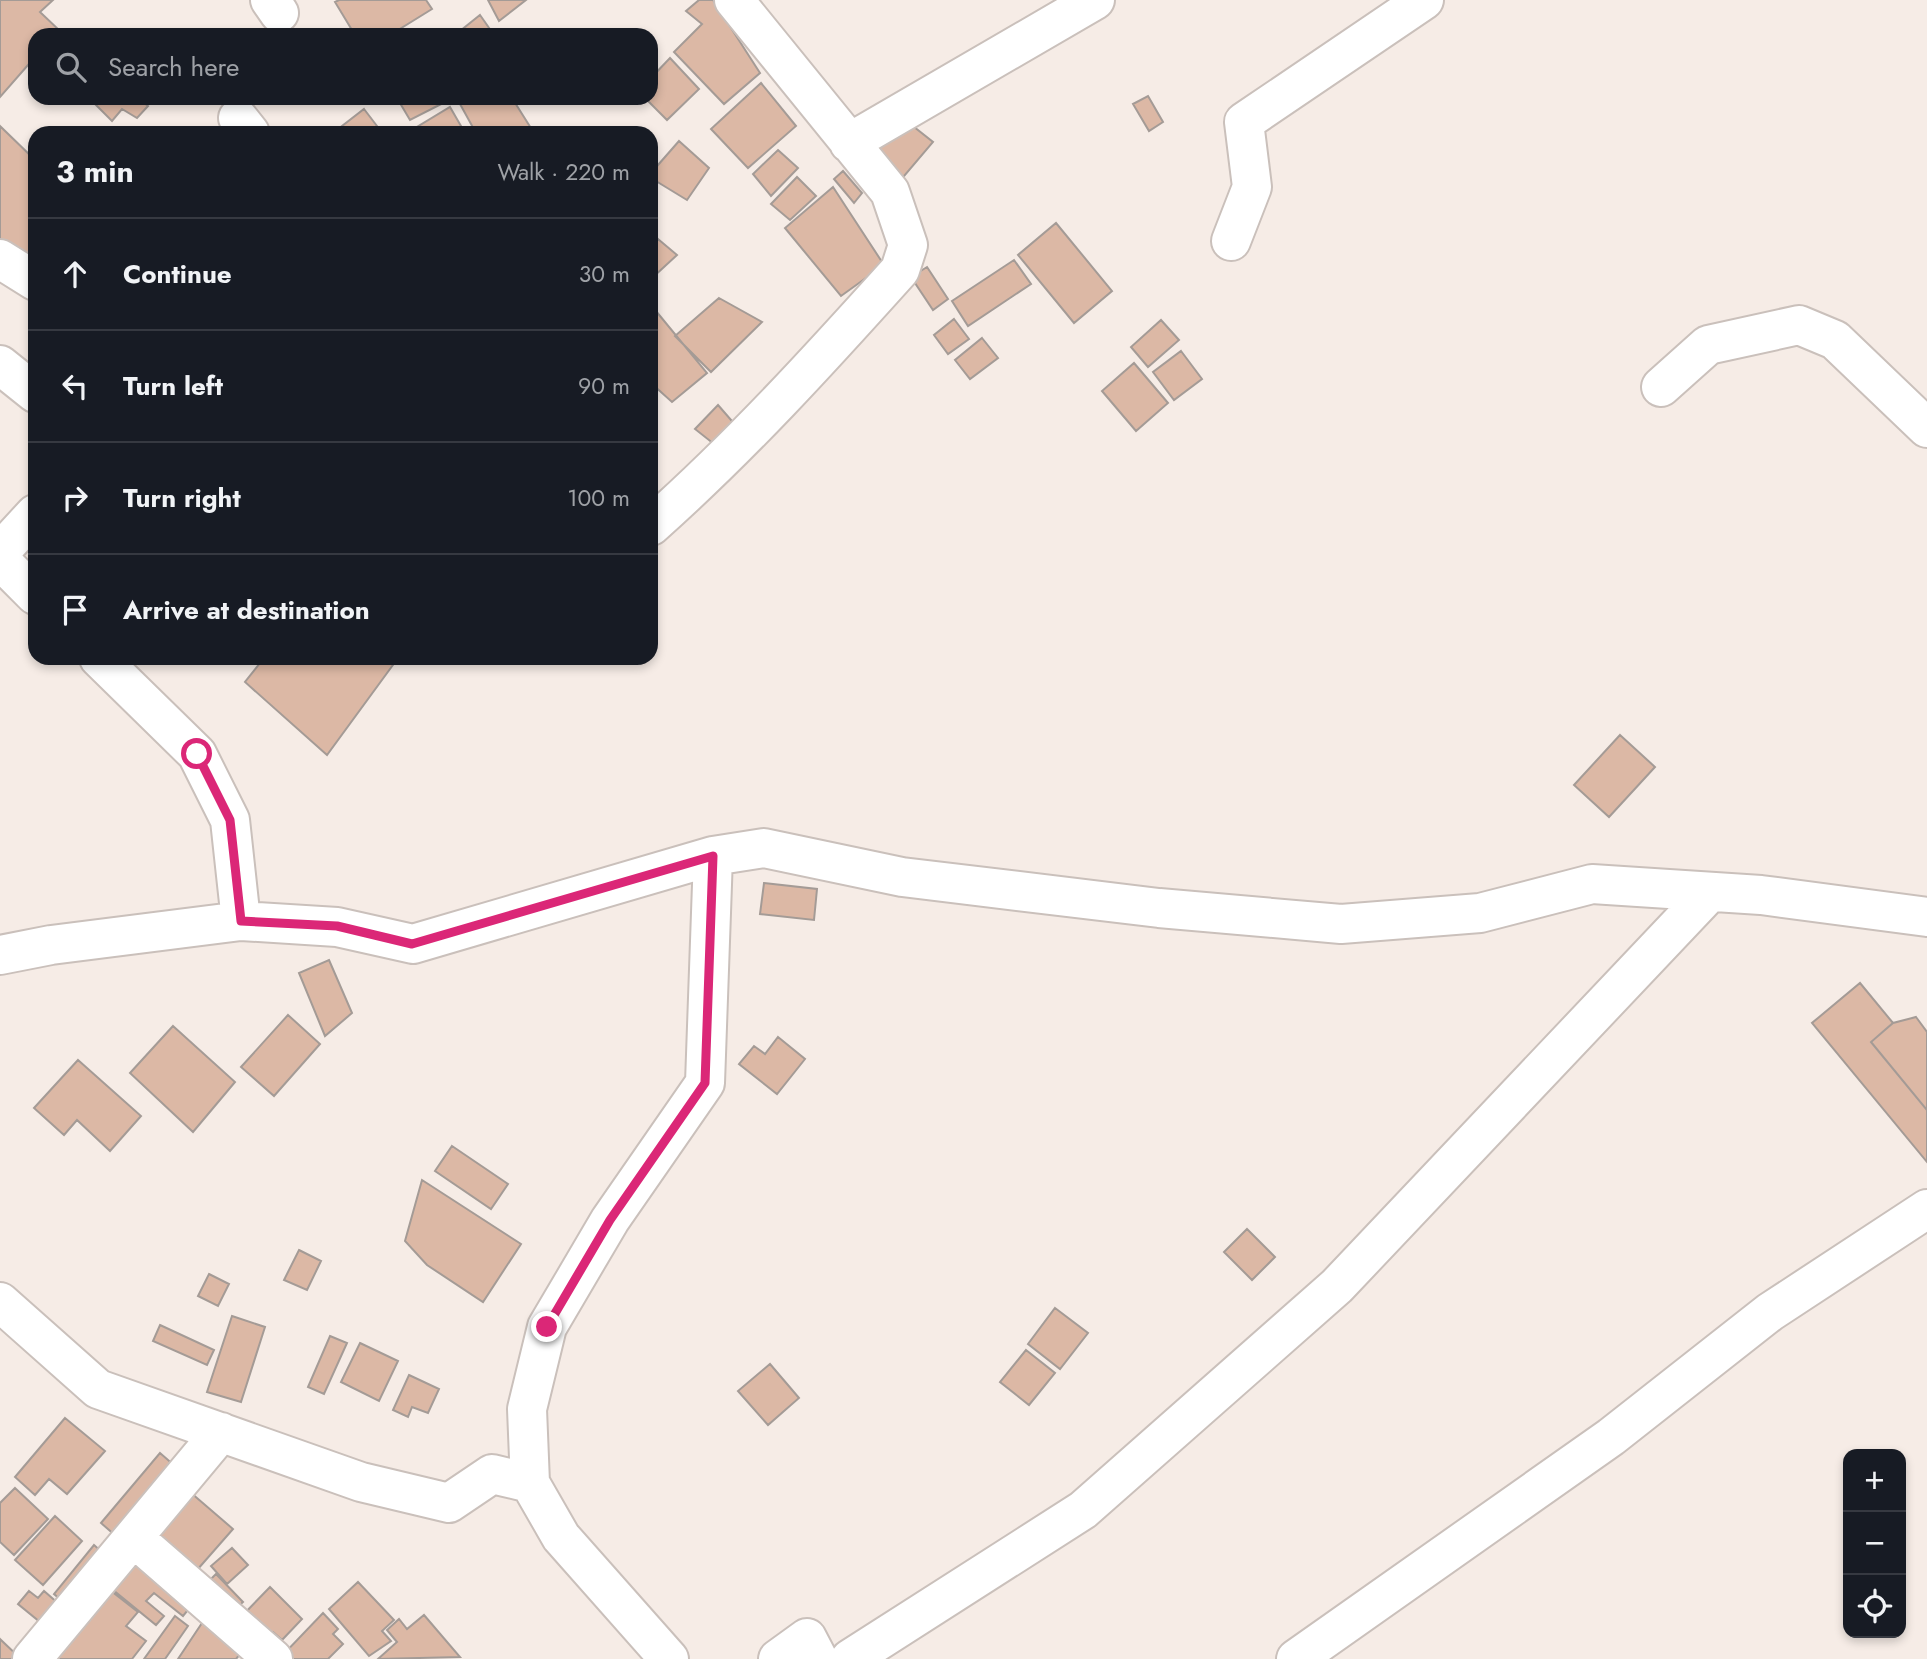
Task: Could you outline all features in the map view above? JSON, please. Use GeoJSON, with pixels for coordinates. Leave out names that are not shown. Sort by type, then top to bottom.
{"type":"FeatureCollection","features":[{"type":"Feature","properties":{"kind":"street"},"geometry":{"type":"LineString","coordinates":[[658,519],[782,402],[900,270],[908,245],[890,191],[734,0]]}},
{"type":"Feature","properties":{"kind":"street"},"geometry":{"type":"LineString","coordinates":[[849,143],[1095,0]]}},
{"type":"Feature","properties":{"kind":"street"},"geometry":{"type":"LineString","coordinates":[[1231,241],[1252,187],[1244,122],[1424,0]]}},
{"type":"Feature","properties":{"kind":"street"},"geometry":{"type":"LineString","coordinates":[[0,259],[28,277]]}},
{"type":"Feature","properties":{"kind":"street"},"geometry":{"type":"LineString","coordinates":[[1661,387],[1708,345],[1799,325],[1835,340],[1927,428]]}},
{"type":"Feature","properties":{"kind":"street"},"geometry":{"type":"LineString","coordinates":[[0,365],[28,387]]}},
{"type":"Feature","properties":{"kind":"street"},"geometry":{"type":"LineString","coordinates":[[0,552],[28,521]]}},
{"type":"Feature","properties":{"kind":"street"},"geometry":{"type":"LineString","coordinates":[[0,560],[28,588]]}},
{"type":"Feature","properties":{"kind":"street"},"geometry":{"type":"LineString","coordinates":[[106,665],[197,754],[230,820],[241,921]]}},
{"type":"Feature","properties":{"kind":"street"},"geometry":{"type":"LineString","coordinates":[[0,955],[51,945],[241,921],[337,926],[412,944],[713,856],[764,848],[902,877],[1159,908],[1341,924],[1480,913],[1592,884],[1761,895],[1927,917]]}},
{"type":"Feature","properties":{"kind":"street"},"geometry":{"type":"LineString","coordinates":[[512,1479],[547,1327],[610,1220],[705,1083],[713,856]]}},
{"type":"Feature","properties":{"kind":"street"},"geometry":{"type":"LineString","coordinates":[[850,1659],[1083,1510],[1337,1286],[1710,892]]}},
{"type":"Feature","properties":{"kind":"street"},"geometry":{"type":"LineString","coordinates":[[1296,1659],[1611,1437],[1770,1312],[1927,1209]]}},
{"type":"Feature","properties":{"kind":"street"},"geometry":{"type":"LineString","coordinates":[[1,1306],[98,1389],[360,1482],[449,1503],[512,1479]]}},
{"type":"Feature","properties":{"kind":"street"},"geometry":{"type":"LineString","coordinates":[[32,1659],[221,1432]]}},
{"type":"Feature","properties":{"kind":"street"},"geometry":{"type":"LineString","coordinates":[[512,1479],[669,1659]]}},
{"type":"Feature","properties":{"kind":"street"},"geometry":{"type":"LineString","coordinates":[[134,1538],[272,1659]]}},
{"type":"Feature","properties":{"kind":"street"},"geometry":{"type":"LineString","coordinates":[[778,1659],[807,1638],[818,1659]]}},
{"type":"Feature","properties":{"kind":"building"},"geometry":{"type":"Polygon","coordinates":[[[0,0],[53,0],[40,12],[57,28],[28,28],[28,65],[0,97],[0,0]]]}},
{"type":"Feature","properties":{"kind":"building"},"geometry":{"type":"Polygon","coordinates":[[[426,0],[432,9],[401,28],[351,28],[335,2],[426,0]]]}},
{"type":"Feature","properties":{"kind":"building"},"geometry":{"type":"Polygon","coordinates":[[[488,0],[526,0],[499,21],[488,0]]]}},
{"type":"Feature","properties":{"kind":"building"},"geometry":{"type":"Polygon","coordinates":[[[699,0],[713,0],[760,73],[724,104],[674,52],[702,24],[686,11],[699,0]]]}},
{"type":"Feature","properties":{"kind":"building"},"geometry":{"type":"Polygon","coordinates":[[[480,15],[489,28],[464,28],[480,15]]]}},
{"type":"Feature","properties":{"kind":"building"},"geometry":{"type":"Polygon","coordinates":[[[670,58],[699,89],[667,120],[652,105],[658,105],[658,71],[670,58]]]}},
{"type":"Feature","properties":{"kind":"building"},"geometry":{"type":"Polygon","coordinates":[[[761,83],[796,126],[748,168],[711,129],[761,83]]]}},
{"type":"Feature","properties":{"kind":"building"},"geometry":{"type":"Polygon","coordinates":[[[1148,96],[1163,122],[1149,131],[1133,104],[1148,96]]]}},
{"type":"Feature","properties":{"kind":"building"},"geometry":{"type":"Polygon","coordinates":[[[96,105],[148,106],[137,118],[122,109],[112,121],[96,105]]]}},
{"type":"Feature","properties":{"kind":"building"},"geometry":{"type":"Polygon","coordinates":[[[401,105],[439,105],[410,120],[401,105]]]}},
{"type":"Feature","properties":{"kind":"building"},"geometry":{"type":"Polygon","coordinates":[[[461,105],[516,105],[530,126],[472,126],[461,105]]]}},
{"type":"Feature","properties":{"kind":"building"},"geometry":{"type":"Polygon","coordinates":[[[450,107],[461,126],[419,126],[450,107]]]}},
{"type":"Feature","properties":{"kind":"building"},"geometry":{"type":"Polygon","coordinates":[[[364,109],[377,126],[342,126],[364,109]]]}},
{"type":"Feature","properties":{"kind":"building"},"geometry":{"type":"Polygon","coordinates":[[[904,119],[933,142],[899,182],[869,151],[904,119]]]}},
{"type":"Feature","properties":{"kind":"building"},"geometry":{"type":"Polygon","coordinates":[[[0,126],[28,153],[28,267],[0,245],[0,126]]]}},
{"type":"Feature","properties":{"kind":"building"},"geometry":{"type":"Polygon","coordinates":[[[679,141],[709,168],[687,200],[658,182],[658,165],[679,141]]]}},
{"type":"Feature","properties":{"kind":"building"},"geometry":{"type":"Polygon","coordinates":[[[778,150],[798,168],[771,196],[753,174],[778,150]]]}},
{"type":"Feature","properties":{"kind":"building"},"geometry":{"type":"Polygon","coordinates":[[[843,171],[862,193],[854,203],[834,179],[843,171]]]}},
{"type":"Feature","properties":{"kind":"building"},"geometry":{"type":"Polygon","coordinates":[[[797,177],[816,196],[790,220],[771,204],[797,177]]]}},
{"type":"Feature","properties":{"kind":"building"},"geometry":{"type":"Polygon","coordinates":[[[833,187],[884,265],[841,296],[785,228],[833,187]]]}},
{"type":"Feature","properties":{"kind":"building"},"geometry":{"type":"Polygon","coordinates":[[[1056,223],[1112,291],[1074,323],[1018,255],[1056,223]]]}},
{"type":"Feature","properties":{"kind":"building"},"geometry":{"type":"Polygon","coordinates":[[[658,239],[677,255],[658,273],[658,239]]]}},
{"type":"Feature","properties":{"kind":"building"},"geometry":{"type":"Polygon","coordinates":[[[1014,260],[1031,284],[968,326],[952,301],[1014,260]]]}},
{"type":"Feature","properties":{"kind":"building"},"geometry":{"type":"Polygon","coordinates":[[[927,267],[948,299],[933,310],[911,277],[927,267]]]}},
{"type":"Feature","properties":{"kind":"building"},"geometry":{"type":"Polygon","coordinates":[[[719,298],[762,322],[711,372],[675,336],[719,298]]]}},
{"type":"Feature","properties":{"kind":"building"},"geometry":{"type":"Polygon","coordinates":[[[658,314],[707,373],[672,402],[658,389],[658,314]]]}},
{"type":"Feature","properties":{"kind":"building"},"geometry":{"type":"Polygon","coordinates":[[[954,319],[969,339],[948,354],[934,335],[954,319]]]}},
{"type":"Feature","properties":{"kind":"building"},"geometry":{"type":"Polygon","coordinates":[[[1161,320],[1179,340],[1148,367],[1131,347],[1161,320]]]}},
{"type":"Feature","properties":{"kind":"building"},"geometry":{"type":"Polygon","coordinates":[[[982,338],[998,358],[970,379],[955,360],[982,338]]]}},
{"type":"Feature","properties":{"kind":"building"},"geometry":{"type":"Polygon","coordinates":[[[1181,351],[1202,379],[1174,400],[1153,372],[1181,351]]]}},
{"type":"Feature","properties":{"kind":"building"},"geometry":{"type":"Polygon","coordinates":[[[1134,363],[1168,403],[1136,431],[1102,391],[1134,363]]]}},
{"type":"Feature","properties":{"kind":"building"},"geometry":{"type":"Polygon","coordinates":[[[718,405],[738,428],[719,448],[695,429],[718,405]]]}},
{"type":"Feature","properties":{"kind":"building"},"geometry":{"type":"Polygon","coordinates":[[[258,665],[393,665],[327,755],[245,682],[258,665]]]}},
{"type":"Feature","properties":{"kind":"building"},"geometry":{"type":"Polygon","coordinates":[[[1620,735],[1655,767],[1609,817],[1574,785],[1620,735]]]}},
{"type":"Feature","properties":{"kind":"building"},"geometry":{"type":"Polygon","coordinates":[[[764,883],[817,889],[814,920],[760,914],[764,883]]]}},
{"type":"Feature","properties":{"kind":"building"},"geometry":{"type":"Polygon","coordinates":[[[329,960],[352,1013],[325,1036],[299,973],[329,960]]]}},
{"type":"Feature","properties":{"kind":"building"},"geometry":{"type":"Polygon","coordinates":[[[1860,983],[1893,1023],[1871,1042],[1927,1110],[1927,1162],[1812,1023],[1860,983]]]}},
{"type":"Feature","properties":{"kind":"building"},"geometry":{"type":"Polygon","coordinates":[[[288,1015],[320,1044],[274,1096],[241,1067],[288,1015]]]}},
{"type":"Feature","properties":{"kind":"building"},"geometry":{"type":"Polygon","coordinates":[[[1916,1017],[1927,1032],[1927,1110],[1871,1042],[1893,1023],[1916,1017]]]}},
{"type":"Feature","properties":{"kind":"building"},"geometry":{"type":"Polygon","coordinates":[[[173,1026],[235,1082],[193,1132],[130,1073],[173,1026]]]}},
{"type":"Feature","properties":{"kind":"building"},"geometry":{"type":"Polygon","coordinates":[[[778,1037],[805,1059],[777,1094],[739,1064],[754,1046],[765,1054],[778,1037]]]}},
{"type":"Feature","properties":{"kind":"building"},"geometry":{"type":"Polygon","coordinates":[[[78,1060],[141,1116],[110,1151],[77,1120],[64,1135],[34,1108],[78,1060]]]}},
{"type":"Feature","properties":{"kind":"building"},"geometry":{"type":"Polygon","coordinates":[[[452,1146],[508,1184],[491,1209],[435,1171],[452,1146]]]}},
{"type":"Feature","properties":{"kind":"building"},"geometry":{"type":"Polygon","coordinates":[[[422,1180],[521,1244],[483,1302],[427,1265],[405,1241],[422,1180]]]}},
{"type":"Feature","properties":{"kind":"building"},"geometry":{"type":"Polygon","coordinates":[[[1247,1229],[1275,1257],[1252,1280],[1224,1252],[1247,1229]]]}},
{"type":"Feature","properties":{"kind":"building"},"geometry":{"type":"Polygon","coordinates":[[[299,1250],[321,1261],[307,1290],[284,1280],[299,1250]]]}},
{"type":"Feature","properties":{"kind":"building"},"geometry":{"type":"Polygon","coordinates":[[[209,1274],[229,1284],[218,1306],[198,1296],[209,1274]]]}},
{"type":"Feature","properties":{"kind":"building"},"geometry":{"type":"Polygon","coordinates":[[[1055,1308],[1088,1333],[1060,1369],[1028,1344],[1055,1308]]]}},
{"type":"Feature","properties":{"kind":"building"},"geometry":{"type":"Polygon","coordinates":[[[232,1316],[265,1327],[241,1402],[207,1392],[232,1316]]]}},
{"type":"Feature","properties":{"kind":"building"},"geometry":{"type":"Polygon","coordinates":[[[160,1325],[214,1350],[207,1365],[153,1341],[160,1325]]]}},
{"type":"Feature","properties":{"kind":"building"},"geometry":{"type":"Polygon","coordinates":[[[330,1336],[347,1343],[324,1394],[308,1387],[330,1336]]]}},
{"type":"Feature","properties":{"kind":"building"},"geometry":{"type":"Polygon","coordinates":[[[360,1343],[398,1361],[379,1401],[341,1382],[360,1343]]]}},
{"type":"Feature","properties":{"kind":"building"},"geometry":{"type":"Polygon","coordinates":[[[1026,1350],[1055,1373],[1029,1405],[1000,1382],[1026,1350]]]}},
{"type":"Feature","properties":{"kind":"building"},"geometry":{"type":"Polygon","coordinates":[[[770,1364],[799,1398],[768,1425],[738,1391],[770,1364]]]}},
{"type":"Feature","properties":{"kind":"building"},"geometry":{"type":"Polygon","coordinates":[[[409,1375],[439,1389],[428,1413],[412,1407],[408,1417],[393,1410],[409,1375]]]}},
{"type":"Feature","properties":{"kind":"building"},"geometry":{"type":"Polygon","coordinates":[[[65,1418],[105,1451],[67,1494],[49,1479],[35,1495],[15,1477],[65,1418]]]}},
{"type":"Feature","properties":{"kind":"building"},"geometry":{"type":"Polygon","coordinates":[[[160,1453],[183,1473],[124,1543],[101,1523],[160,1453]]]}},
{"type":"Feature","properties":{"kind":"building"},"geometry":{"type":"Polygon","coordinates":[[[15,1488],[48,1519],[14,1555],[0,1542],[0,1503],[15,1488]]]}},
{"type":"Feature","properties":{"kind":"building"},"geometry":{"type":"Polygon","coordinates":[[[190,1492],[233,1529],[190,1578],[148,1542],[190,1492]]]}},
{"type":"Feature","properties":{"kind":"building"},"geometry":{"type":"Polygon","coordinates":[[[55,1516],[82,1541],[43,1585],[15,1560],[55,1516]]]}},
{"type":"Feature","properties":{"kind":"building"},"geometry":{"type":"Polygon","coordinates":[[[94,1545],[112,1561],[72,1609],[54,1594],[94,1545]]]}},
{"type":"Feature","properties":{"kind":"building"},"geometry":{"type":"Polygon","coordinates":[[[232,1548],[248,1565],[227,1584],[211,1566],[232,1548]]]}},
{"type":"Feature","properties":{"kind":"building"},"geometry":{"type":"Polygon","coordinates":[[[132,1555],[192,1605],[183,1616],[154,1593],[146,1601],[164,1616],[156,1625],[107,1585],[132,1555]]]}},
{"type":"Feature","properties":{"kind":"building"},"geometry":{"type":"Polygon","coordinates":[[[216,1574],[243,1602],[230,1614],[203,1587],[216,1574]]]}},
{"type":"Feature","properties":{"kind":"building"},"geometry":{"type":"Polygon","coordinates":[[[358,1582],[394,1620],[382,1631],[391,1641],[369,1656],[329,1609],[358,1582]]]}},
{"type":"Feature","properties":{"kind":"building"},"geometry":{"type":"Polygon","coordinates":[[[106,1587],[138,1612],[126,1626],[146,1641],[132,1659],[50,1659],[106,1587]]]}},
{"type":"Feature","properties":{"kind":"building"},"geometry":{"type":"Polygon","coordinates":[[[270,1587],[302,1619],[282,1640],[273,1632],[262,1642],[239,1619],[270,1587]]]}},
{"type":"Feature","properties":{"kind":"building"},"geometry":{"type":"Polygon","coordinates":[[[29,1591],[38,1598],[44,1591],[67,1611],[51,1631],[18,1604],[29,1591]]]}},
{"type":"Feature","properties":{"kind":"building"},"geometry":{"type":"Polygon","coordinates":[[[323,1613],[338,1629],[333,1634],[343,1644],[328,1659],[279,1659],[323,1613]]]}},
{"type":"Feature","properties":{"kind":"building"},"geometry":{"type":"Polygon","coordinates":[[[424,1615],[460,1657],[378,1659],[397,1642],[387,1630],[399,1619],[407,1629],[424,1615]]]}},
{"type":"Feature","properties":{"kind":"building"},"geometry":{"type":"Polygon","coordinates":[[[175,1616],[188,1626],[165,1659],[144,1659],[175,1616]]]}},
{"type":"Feature","properties":{"kind":"building"},"geometry":{"type":"Polygon","coordinates":[[[204,1620],[241,1653],[236,1659],[178,1659],[204,1620]]]}},
{"type":"Feature","properties":{"kind":"building"},"geometry":{"type":"Polygon","coordinates":[[[0,1639],[21,1659],[0,1659],[0,1639]]]}},
{"type":"Feature","properties":{"kind":"route"},"geometry":{"type":"LineString","coordinates":[[197,754],[230,820],[241,921],[337,926],[412,944],[713,856],[705,1083],[610,1220],[547,1327]]}}]}
